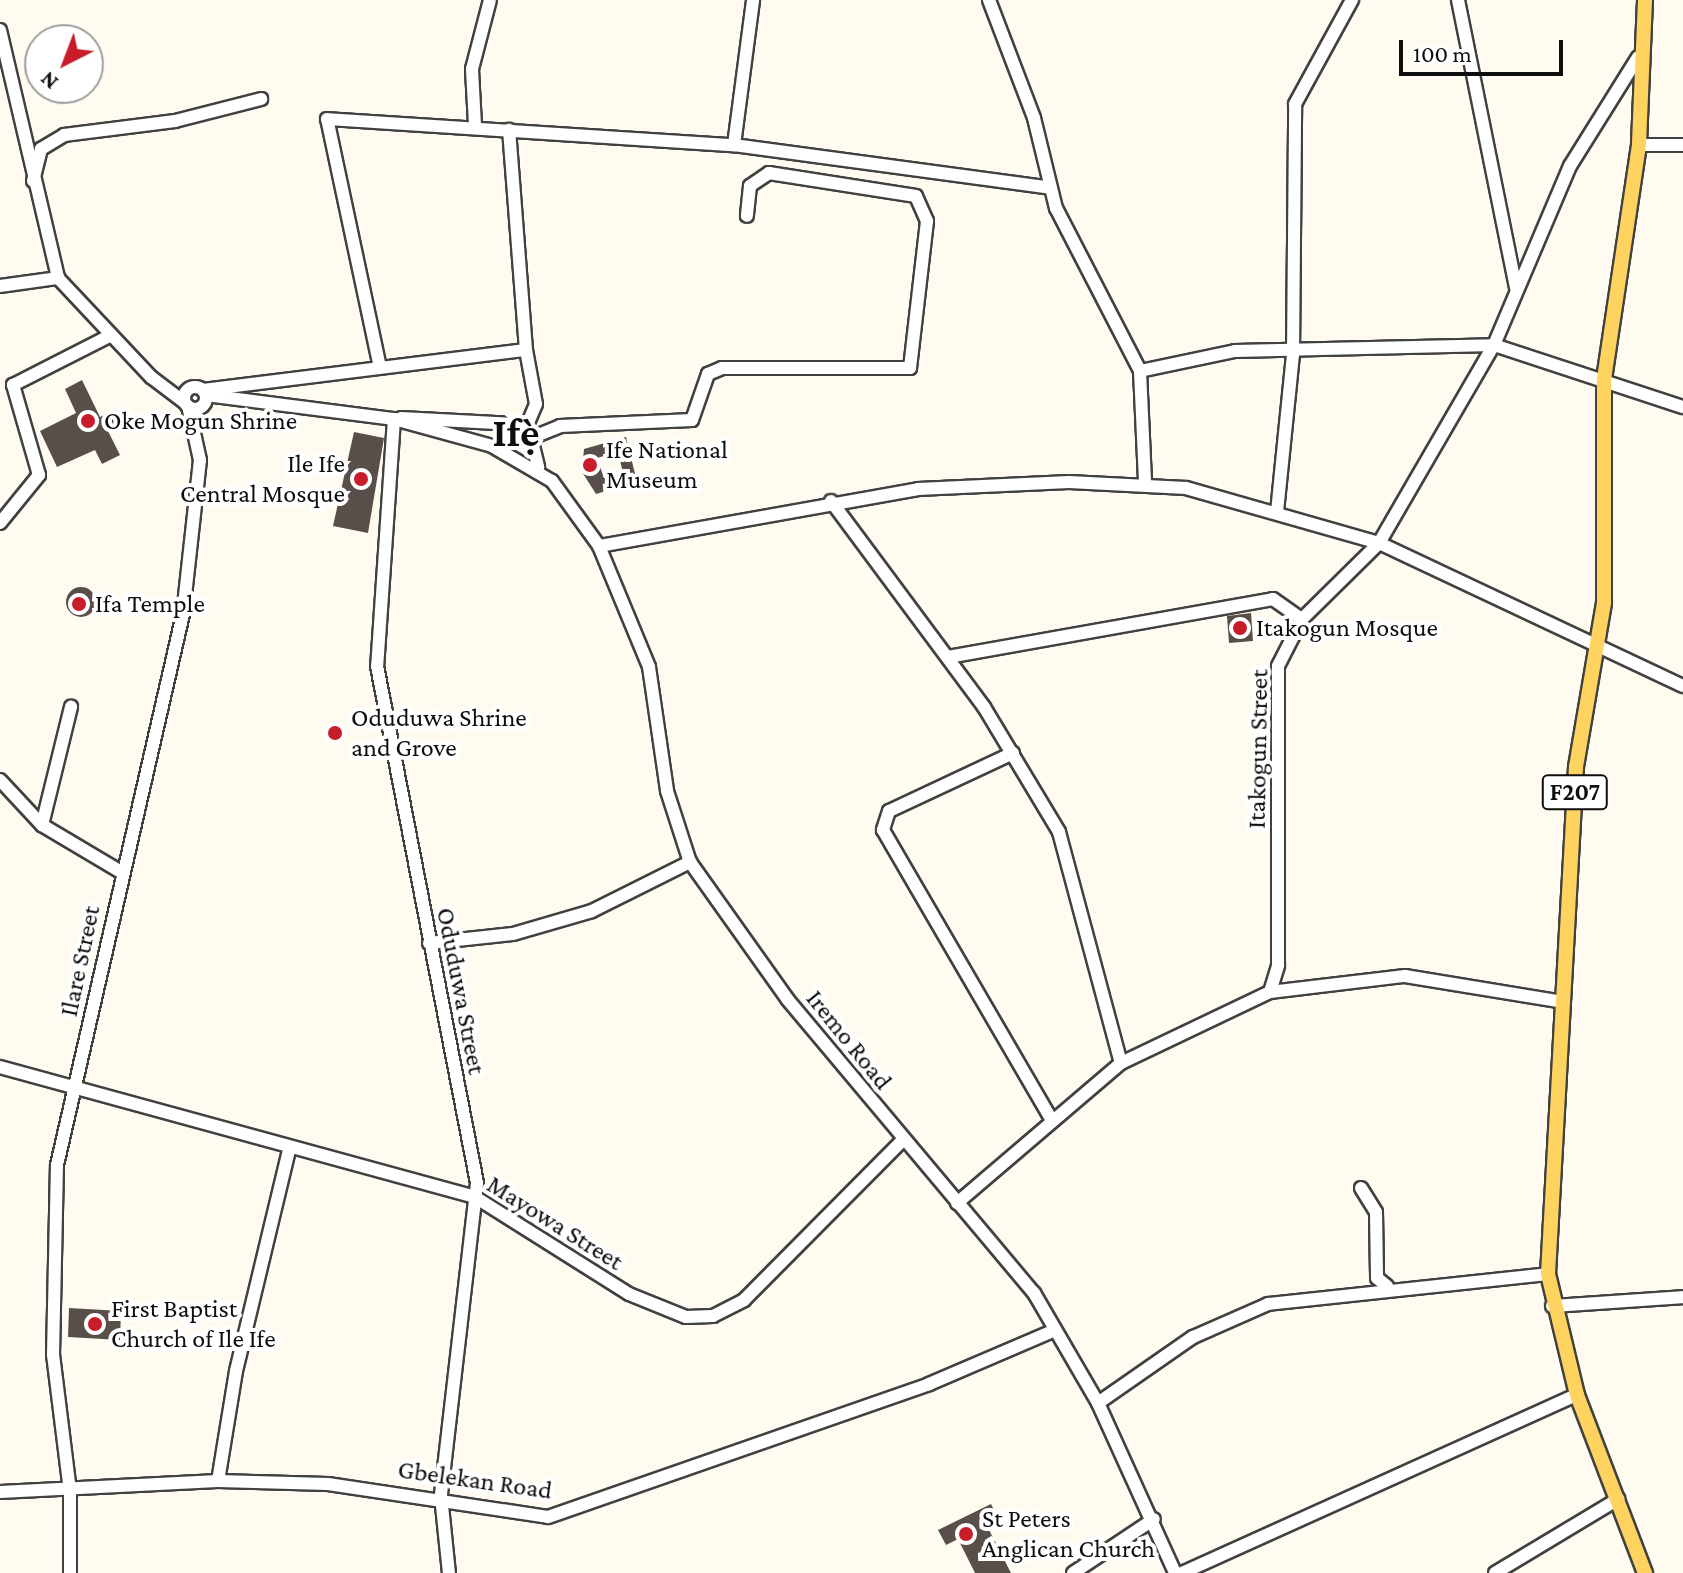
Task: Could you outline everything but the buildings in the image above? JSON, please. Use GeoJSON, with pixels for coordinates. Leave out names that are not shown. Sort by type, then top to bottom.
{"type":"FeatureCollection","features":[{"type":"Feature","properties":{"kind":"main road","name":"F207"},"geometry":{"type":"LineString","coordinates":[[1645,0],[1638,57],[1639,145],[1604,380],[1599,651],[1576,767],[1548,1274],[1552,1306],[1577,1395],[1645,1573]]}},
{"type":"Feature","properties":{"kind":"street"},"geometry":{"type":"LineString","coordinates":[[475,125],[472,69],[490,0]]}},
{"type":"Feature","properties":{"kind":"street"},"geometry":{"type":"LineString","coordinates":[[734,145],[753,0]]}},
{"type":"Feature","properties":{"kind":"street"},"geometry":{"type":"LineString","coordinates":[[989,0],[1034,118],[1050,188],[1140,371],[1145,483]]}},
{"type":"Feature","properties":{"kind":"street"},"geometry":{"type":"LineString","coordinates":[[1277,512],[1293,354],[1295,104],[1352,0]]}},
{"type":"Feature","properties":{"kind":"street"},"geometry":{"type":"LineString","coordinates":[[1458,0],[1516,288]]}},
{"type":"Feature","properties":{"kind":"street"},"geometry":{"type":"LineString","coordinates":[[0,30],[6,102],[58,278],[151,377],[196,399],[394,419],[496,420],[528,434],[560,426],[692,420],[708,374],[722,368],[910,368],[927,221],[916,196],[769,173],[750,186],[747,216]]}},
{"type":"Feature","properties":{"kind":"street","name":"Itakogun Street"},"geometry":{"type":"LineString","coordinates":[[1270,992],[1278,965],[1278,666],[1302,619],[1379,543],[1494,345],[1570,166],[1638,57]]}},
{"type":"Feature","properties":{"kind":"street"},"geometry":{"type":"LineString","coordinates":[[32,184],[41,149],[64,135],[175,121],[261,99]]}},
{"type":"Feature","properties":{"kind":"street"},"geometry":{"type":"LineString","coordinates":[[379,363],[327,119],[475,125],[734,145],[1050,188]]}},
{"type":"Feature","properties":{"kind":"street"},"geometry":{"type":"LineString","coordinates":[[509,130],[526,350],[536,404],[528,434],[538,467]]}},
{"type":"Feature","properties":{"kind":"street"},"geometry":{"type":"LineString","coordinates":[[1639,145],[1683,145]]}},
{"type":"Feature","properties":{"kind":"street"},"geometry":{"type":"LineString","coordinates":[[0,286],[58,278]]}},
{"type":"Feature","properties":{"kind":"street"},"geometry":{"type":"LineString","coordinates":[[0,392],[111,335]]}},
{"type":"Feature","properties":{"kind":"street"},"geometry":{"type":"LineString","coordinates":[[1140,371],[1235,351],[1293,354],[1494,345],[1683,407]]}},
{"type":"Feature","properties":{"kind":"street"},"geometry":{"type":"LineString","coordinates":[[196,399],[379,363],[526,350]]}},
{"type":"Feature","properties":{"kind":"street"},"geometry":{"type":"LineString","coordinates":[[0,523],[39,475],[13,385]]}},
{"type":"Feature","properties":{"kind":"street","name":"Ilare Street"},"geometry":{"type":"LineString","coordinates":[[70,1573],[70,1491],[53,1355],[51,1248],[57,1165],[121,872],[183,614],[198,444],[196,399]]}},
{"type":"Feature","properties":{"kind":"street"},"geometry":{"type":"LineString","coordinates":[[394,419],[492,446],[538,467]]}},
{"type":"Feature","properties":{"kind":"street","name":"Oduduwa Street"},"geometry":{"type":"LineString","coordinates":[[394,419],[377,666],[475,1197],[441,1496],[449,1573]]}},
{"type":"Feature","properties":{"kind":"street"},"geometry":{"type":"LineString","coordinates":[[492,446],[496,420]]}},
{"type":"Feature","properties":{"kind":"street","name":"Iremo Road"},"geometry":{"type":"LineString","coordinates":[[538,467],[599,546],[649,667],[667,791],[690,862],[735,932],[902,1141],[1034,1293],[1098,1403],[1154,1519],[1175,1573]]}},
{"type":"Feature","properties":{"kind":"street"},"geometry":{"type":"LineString","coordinates":[[599,546],[831,501],[994,484],[1145,483],[1277,512],[1379,543],[1599,651],[1683,686]]}},
{"type":"Feature","properties":{"kind":"street"},"geometry":{"type":"LineString","coordinates":[[831,501],[948,657],[1013,753],[1059,832],[1078,884],[1121,1063]]}},
{"type":"Feature","properties":{"kind":"street"},"geometry":{"type":"LineString","coordinates":[[948,657],[1273,599],[1302,619]]}},
{"type":"Feature","properties":{"kind":"street"},"geometry":{"type":"LineString","coordinates":[[42,825],[71,707]]}},
{"type":"Feature","properties":{"kind":"street"},"geometry":{"type":"LineString","coordinates":[[1013,753],[889,811],[883,830],[1052,1120]]}},
{"type":"Feature","properties":{"kind":"street"},"geometry":{"type":"LineString","coordinates":[[0,780],[42,825],[121,872]]}},
{"type":"Feature","properties":{"kind":"street"},"geometry":{"type":"LineString","coordinates":[[429,943],[513,934],[592,911],[690,862]]}},
{"type":"Feature","properties":{"kind":"street"},"geometry":{"type":"LineString","coordinates":[[957,1203],[1121,1063],[1270,992],[1405,976],[1563,1002]]}},
{"type":"Feature","properties":{"kind":"street","name":"Mayowa Street"},"geometry":{"type":"LineString","coordinates":[[0,1067],[289,1150],[475,1197],[629,1294],[686,1317],[713,1316],[786,1265],[902,1141]]}},
{"type":"Feature","properties":{"kind":"street"},"geometry":{"type":"LineString","coordinates":[[218,1481],[236,1371],[289,1150]]}},
{"type":"Feature","properties":{"kind":"street"},"geometry":{"type":"LineString","coordinates":[[1361,1188],[1376,1212],[1377,1278],[1387,1286]]}},
{"type":"Feature","properties":{"kind":"street"},"geometry":{"type":"LineString","coordinates":[[1098,1403],[1193,1337],[1247,1312],[1387,1286],[1548,1274]]}},
{"type":"Feature","properties":{"kind":"street"},"geometry":{"type":"LineString","coordinates":[[1552,1306],[1683,1297]]}},
{"type":"Feature","properties":{"kind":"street","name":"Gbelekan Road"},"geometry":{"type":"LineString","coordinates":[[0,1492],[70,1491],[218,1481],[441,1496],[548,1517],[580,1510],[929,1384],[1055,1330]]}},
{"type":"Feature","properties":{"kind":"street"},"geometry":{"type":"LineString","coordinates":[[1182,1573],[1577,1395]]}},
{"type":"Feature","properties":{"kind":"street"},"geometry":{"type":"LineString","coordinates":[[1495,1573],[1618,1499]]}},
{"type":"Feature","properties":{"kind":"street"},"geometry":{"type":"LineString","coordinates":[[1073,1573],[1154,1519]]}},
{"type":"Feature","properties":{"kind":"place","name":"Oke Mogun Shrine"},"geometry":{"type":"Point","coordinates":[88,421]}},
{"type":"Feature","properties":{"kind":"place","name":"Ife National Museum"},"geometry":{"type":"Point","coordinates":[590,465]}},
{"type":"Feature","properties":{"kind":"place","name":"Ile Ife Central Mosque"},"geometry":{"type":"Point","coordinates":[361,479]}},
{"type":"Feature","properties":{"kind":"place","name":"Ifa Temple"},"geometry":{"type":"Point","coordinates":[79,604]}},
{"type":"Feature","properties":{"kind":"place","name":"Itakogun Mosque"},"geometry":{"type":"Point","coordinates":[1240,628]}},
{"type":"Feature","properties":{"kind":"place","name":"Oduduwa Shrine and Grove"},"geometry":{"type":"Point","coordinates":[335,733]}},
{"type":"Feature","properties":{"kind":"place","name":"First Baptist Church of Ile Ife"},"geometry":{"type":"Point","coordinates":[95,1324]}},
{"type":"Feature","properties":{"kind":"place","name":"St Peters Anglican Church"},"geometry":{"type":"Point","coordinates":[966,1534]}},
{"type":"Feature","properties":{"kind":"district","name":"Ifẹ̀"},"geometry":{"type":"Point","coordinates":[516,432]}}]}
